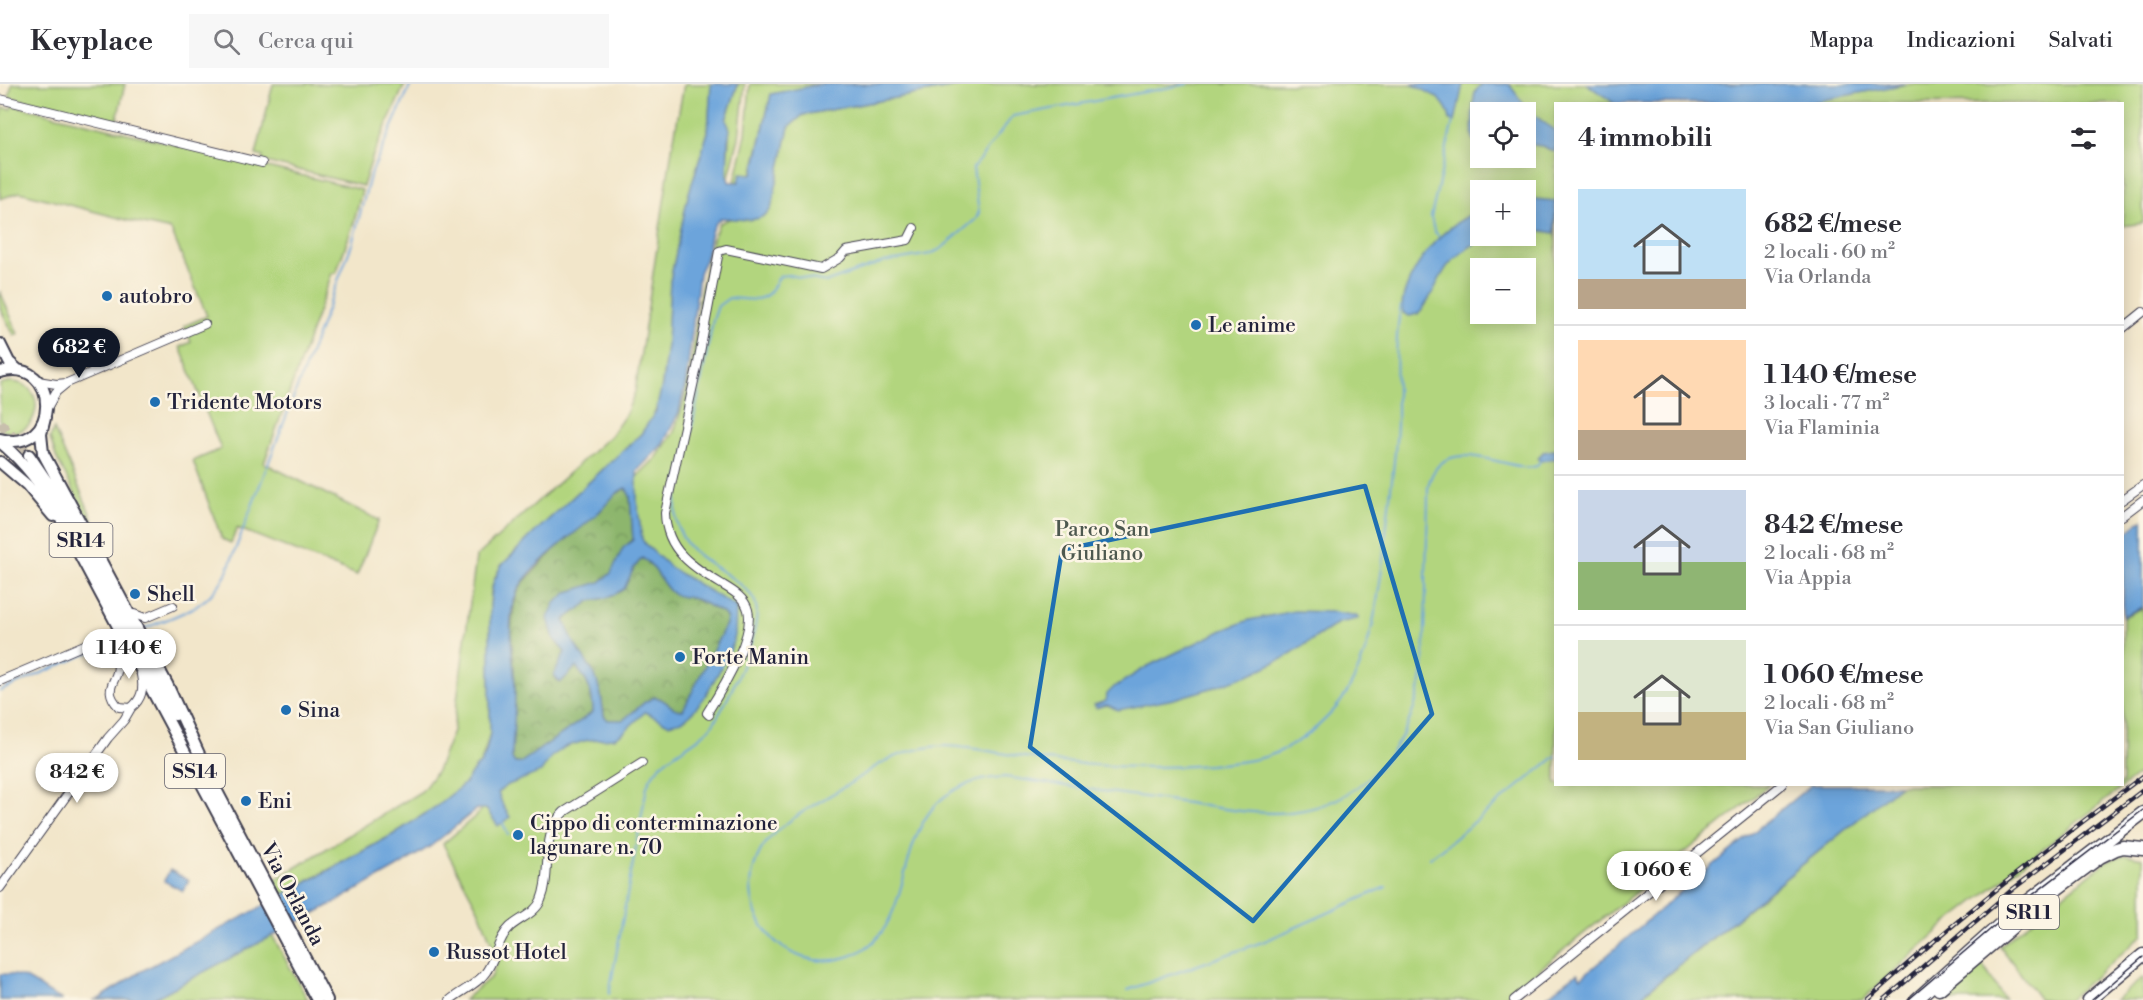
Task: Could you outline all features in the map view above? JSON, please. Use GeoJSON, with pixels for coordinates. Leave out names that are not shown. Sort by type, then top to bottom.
{"type":"FeatureCollection","features":[{"type":"Feature","properties":{"kind":"highway","name":"SR11"},"geometry":{"type":"LineString","coordinates":[[1916,1000],[1975,945],[2143,813]]}},
{"type":"Feature","properties":{"kind":"highway","name":"SR11"},"geometry":{"type":"LineString","coordinates":[[1926,1000],[2057,889],[2100,857],[2123,847],[2143,849]]}},
{"type":"Feature","properties":{"kind":"highway"},"geometry":{"type":"LineString","coordinates":[[1908,1000],[1975,945]]}},
{"type":"Feature","properties":{"kind":"highway"},"geometry":{"type":"LineString","coordinates":[[2089,1000],[2140,956]]}},
{"type":"Feature","properties":{"kind":"main road"},"geometry":{"type":"LineString","coordinates":[[0,344],[9,362],[38,381]]}},
{"type":"Feature","properties":{"kind":"main road"},"geometry":{"type":"LineString","coordinates":[[0,372],[18,370]]}},
{"type":"Feature","properties":{"kind":"main road","name":"SS14"},"geometry":{"type":"LineString","coordinates":[[0,440],[24,439],[39,429],[46,413],[46,396],[38,381]]}},
{"type":"Feature","properties":{"kind":"main road","name":"Via Orlanda"},"geometry":{"type":"LineString","coordinates":[[46,413],[41,434],[43,453],[129,624],[136,644],[188,727],[265,892]]}},
{"type":"Feature","properties":{"kind":"main road","name":"SS14"},"geometry":{"type":"LineString","coordinates":[[0,440],[14,453],[50,499],[70,541]]}},
{"type":"Feature","properties":{"kind":"main road","name":"SR14"},"geometry":{"type":"LineString","coordinates":[[29,455],[57,496],[129,624]]}},
{"type":"Feature","properties":{"kind":"main road","name":"SR14"},"geometry":{"type":"LineString","coordinates":[[0,462],[27,485],[70,541]]}},
{"type":"Feature","properties":{"kind":"main road","name":"Via Orlanda"},"geometry":{"type":"LineString","coordinates":[[70,541],[129,624],[136,644],[135,660],[291,940],[327,1000]]}},
{"type":"Feature","properties":{"kind":"main road","name":"Via Orlanda"},"geometry":{"type":"LineString","coordinates":[[291,940],[317,1000]]}},
{"type":"Feature","properties":{"kind":"street"},"geometry":{"type":"LineString","coordinates":[[0,99],[262,163]]}},
{"type":"Feature","properties":{"kind":"street"},"geometry":{"type":"LineString","coordinates":[[709,715],[707,712],[717,698],[744,641],[749,611],[740,597],[691,564],[676,549],[668,535],[665,513],[698,363],[719,250],[726,249],[821,269],[840,258],[846,251],[908,240],[914,228]]}},
{"type":"Feature","properties":{"kind":"street"},"geometry":{"type":"LineString","coordinates":[[2124,327],[2143,312]]}},
{"type":"Feature","properties":{"kind":"street"},"geometry":{"type":"LineString","coordinates":[[46,413],[56,392],[67,383],[205,324]]}},
{"type":"Feature","properties":{"kind":"street"},"geometry":{"type":"LineString","coordinates":[[38,381],[67,383]]}},
{"type":"Feature","properties":{"kind":"street"},"geometry":{"type":"LineString","coordinates":[[2124,499],[2143,485]]}},
{"type":"Feature","properties":{"kind":"street"},"geometry":{"type":"LineString","coordinates":[[2124,514],[2143,500]]}},
{"type":"Feature","properties":{"kind":"street"},"geometry":{"type":"LineString","coordinates":[[129,624],[173,606]]}},
{"type":"Feature","properties":{"kind":"street"},"geometry":{"type":"LineString","coordinates":[[0,681],[96,640],[102,640],[107,643],[117,662],[117,670],[110,690],[111,696],[120,707],[131,708]]}},
{"type":"Feature","properties":{"kind":"street"},"geometry":{"type":"LineString","coordinates":[[0,888],[108,738],[138,702],[143,688],[135,660]]}},
{"type":"Feature","properties":{"kind":"street"},"geometry":{"type":"LineString","coordinates":[[138,702],[145,701],[159,705]]}},
{"type":"Feature","properties":{"kind":"street"},"geometry":{"type":"LineString","coordinates":[[450,1000],[485,974],[503,936],[510,927],[540,904],[546,879],[550,834],[555,822],[564,813],[642,763]]}},
{"type":"Feature","properties":{"kind":"street"},"geometry":{"type":"LineString","coordinates":[[1514,1000],[1781,786]]}},
{"type":"Feature","properties":{"kind":"highlighted area"},"geometry":{"type":"Polygon","coordinates":[[[1365,486],[1432,714],[1253,921],[1030,747],[1062,550],[1365,486]]]}},
{"type":"Feature","properties":{"kind":"green space"},"geometry":{"type":"Polygon","coordinates":[[[12,84],[125,84],[115,121],[9,97],[12,84]]]}},
{"type":"Feature","properties":{"kind":"green space"},"geometry":{"type":"Polygon","coordinates":[[[273,84],[405,84],[373,155],[363,186],[262,161],[263,157],[256,155],[273,84]]]}},
{"type":"Feature","properties":{"kind":"green space"},"geometry":{"type":"Polygon","coordinates":[[[684,84],[711,84],[708,132],[688,196],[670,281],[667,345],[660,399],[652,419],[641,434],[501,566],[496,575],[491,590],[490,605],[490,733],[481,763],[465,783],[437,806],[394,834],[282,895],[273,881],[422,791],[437,771],[453,731],[476,557],[611,435],[626,414],[635,392],[684,84]]]}},
{"type":"Feature","properties":{"kind":"green space"},"geometry":{"type":"Polygon","coordinates":[[[738,84],[745,84],[739,138],[728,180],[729,134],[726,120],[738,84]]]}},
{"type":"Feature","properties":{"kind":"green space"},"geometry":{"type":"Polygon","coordinates":[[[750,84],[821,84],[771,95],[752,175],[735,182],[746,134],[750,84]]]}},
{"type":"Feature","properties":{"kind":"green space","name":"Parco San Giuliano"},"geometry":{"type":"Polygon","coordinates":[[[971,84],[1587,84],[1613,102],[1554,102],[1554,786],[1768,786],[1501,1000],[464,1000],[492,976],[498,960],[479,911],[443,844],[478,814],[503,765],[575,537],[657,457],[674,432],[684,401],[691,366],[700,295],[711,244],[719,223],[732,218],[758,218],[771,209],[789,126],[803,115],[971,84]]]}},
{"type":"Feature","properties":{"kind":"green space"},"geometry":{"type":"Polygon","coordinates":[[[1906,84],[2143,84],[2143,223],[2124,226],[2124,102],[1808,102],[1906,84]]]}},
{"type":"Feature","properties":{"kind":"green space"},"geometry":{"type":"Polygon","coordinates":[[[12,105],[362,190],[354,222],[336,273],[332,273],[264,463],[379,520],[357,575],[237,528],[231,543],[222,539],[193,461],[221,449],[180,347],[191,342],[184,326],[207,316],[171,230],[20,192],[0,199],[0,123],[3,108],[11,109],[12,105]]]}},
{"type":"Feature","properties":{"kind":"green space"},"geometry":{"type":"Polygon","coordinates":[[[0,291],[18,334],[14,335],[0,308],[0,291]]]}},
{"type":"Feature","properties":{"kind":"green space"},"geometry":{"type":"Polygon","coordinates":[[[8,382],[22,384],[31,391],[35,400],[36,411],[32,421],[24,429],[14,432],[0,430],[0,384],[8,382]]]}},
{"type":"Feature","properties":{"kind":"green space"},"geometry":{"type":"Polygon","coordinates":[[[54,429],[101,539],[99,540],[56,457],[50,438],[54,429]]]}},
{"type":"Feature","properties":{"kind":"green space"},"geometry":{"type":"Polygon","coordinates":[[[626,488],[630,496],[633,539],[608,576],[592,585],[568,592],[554,639],[565,652],[554,676],[560,683],[575,666],[589,687],[593,712],[520,763],[515,763],[512,759],[515,684],[511,631],[517,594],[522,584],[553,551],[600,511],[613,496],[626,488]]]}},
{"type":"Feature","properties":{"kind":"green space"},"geometry":{"type":"Polygon","coordinates":[[[642,558],[651,565],[672,593],[695,599],[724,614],[727,619],[726,624],[684,710],[675,709],[660,698],[645,702],[623,720],[608,720],[604,716],[595,675],[574,643],[564,620],[590,601],[610,597],[624,589],[634,568],[642,558]]]}},
{"type":"Feature","properties":{"kind":"green space"},"geometry":{"type":"Polygon","coordinates":[[[2143,608],[2143,771],[2124,786],[2124,617],[2143,608]]]}},
{"type":"Feature","properties":{"kind":"green space"},"geometry":{"type":"Polygon","coordinates":[[[1899,786],[2124,786],[1946,924],[1862,1000],[1637,1000],[1899,786]]]}},
{"type":"Feature","properties":{"kind":"green space"},"geometry":{"type":"Polygon","coordinates":[[[2125,855],[2143,858],[2143,935],[2068,1000],[2040,1000],[2000,946],[2108,860],[2125,855]]]}},
{"type":"Feature","properties":{"kind":"green space"},"geometry":{"type":"Polygon","coordinates":[[[272,935],[308,1000],[151,1000],[272,935]]]}},
{"type":"Feature","properties":{"kind":"green space"},"geometry":{"type":"Polygon","coordinates":[[[1982,964],[2005,1000],[1942,1000],[1982,964]]]}},
{"type":"Feature","properties":{"kind":"green space"},"geometry":{"type":"Polygon","coordinates":[[[2143,978],[2143,1000],[2115,1000],[2143,978]]]}},
{"type":"Feature","properties":{"kind":"water"},"geometry":{"type":"Polygon","coordinates":[[[711,84],[738,84],[726,120],[730,129],[727,175],[729,182],[739,182],[741,173],[753,174],[771,94],[821,84],[971,84],[803,115],[789,127],[771,209],[760,218],[742,220],[721,218],[713,227],[699,274],[686,381],[679,412],[663,444],[637,471],[637,500],[642,539],[645,544],[671,568],[736,607],[735,636],[729,654],[704,698],[682,721],[668,724],[645,712],[623,733],[614,738],[588,740],[565,747],[551,757],[541,772],[508,785],[498,792],[510,817],[498,826],[486,809],[477,809],[431,846],[396,868],[151,1000],[93,1000],[99,999],[140,972],[394,834],[437,806],[465,783],[481,763],[490,733],[490,605],[493,583],[501,566],[641,434],[656,411],[667,345],[670,281],[688,196],[708,132],[711,84]],[[626,488],[615,495],[593,518],[542,560],[522,583],[516,595],[511,620],[515,687],[512,759],[515,763],[520,763],[593,712],[589,687],[576,667],[560,683],[554,675],[565,652],[554,639],[548,618],[555,603],[568,592],[600,582],[611,573],[623,548],[633,540],[630,496],[626,488]],[[642,558],[634,568],[624,589],[610,597],[590,601],[564,620],[574,643],[595,675],[604,716],[608,720],[623,720],[655,697],[675,709],[683,710],[726,624],[727,619],[724,614],[695,599],[672,593],[651,565],[642,558]]]}},
{"type":"Feature","properties":{"kind":"water"},"geometry":{"type":"Polygon","coordinates":[[[1411,84],[1463,84],[1455,122],[1450,120],[1441,101],[1411,84]]]}},
{"type":"Feature","properties":{"kind":"water"},"geometry":{"type":"Polygon","coordinates":[[[1483,84],[1509,84],[1522,102],[1474,102],[1477,89],[1483,84]]]}},
{"type":"Feature","properties":{"kind":"water"},"geometry":{"type":"Polygon","coordinates":[[[1587,84],[1906,84],[1813,102],[1613,102],[1587,84]]]}},
{"type":"Feature","properties":{"kind":"water"},"geometry":{"type":"Polygon","coordinates":[[[1536,116],[1554,130],[1554,152],[1536,145],[1536,116]]]}},
{"type":"Feature","properties":{"kind":"water"},"geometry":{"type":"Polygon","coordinates":[[[1536,199],[1554,201],[1554,233],[1536,230],[1536,199]]]}},
{"type":"Feature","properties":{"kind":"water"},"geometry":{"type":"Polygon","coordinates":[[[1470,215],[1470,246],[1450,263],[1422,311],[1409,316],[1403,313],[1405,290],[1411,277],[1432,245],[1458,222],[1470,215]]]}},
{"type":"Feature","properties":{"kind":"water"},"geometry":{"type":"Polygon","coordinates":[[[1554,450],[1554,459],[1540,461],[1538,459],[1543,452],[1554,450]]]}},
{"type":"Feature","properties":{"kind":"water"},"geometry":{"type":"Polygon","coordinates":[[[2143,519],[2143,607],[2124,616],[2124,534],[2143,519]]]}},
{"type":"Feature","properties":{"kind":"water"},"geometry":{"type":"Polygon","coordinates":[[[1294,611],[1334,612],[1358,616],[1358,619],[1338,623],[1284,658],[1253,673],[1215,687],[1174,699],[1118,710],[1107,705],[1096,708],[1094,705],[1106,701],[1107,694],[1114,687],[1148,666],[1223,630],[1249,620],[1294,611]]]}},
{"type":"Feature","properties":{"kind":"water"},"geometry":{"type":"Polygon","coordinates":[[[1810,786],[1899,786],[1636,1000],[1542,1000],[1577,973],[1581,978],[1679,893],[1810,786]]]}},
{"type":"Feature","properties":{"kind":"water"},"geometry":{"type":"Polygon","coordinates":[[[170,870],[189,880],[183,891],[164,881],[170,870]]]}},
{"type":"Feature","properties":{"kind":"water"},"geometry":{"type":"Polygon","coordinates":[[[0,974],[20,976],[63,1000],[0,1000],[0,974]]]}},
{"type":"Feature","properties":{"kind":"waterway"},"geometry":{"type":"LineString","coordinates":[[143,629],[201,603],[210,596],[226,574],[352,244],[370,176],[411,84]]}},
{"type":"Feature","properties":{"kind":"waterway"},"geometry":{"type":"LineString","coordinates":[[609,994],[647,786],[660,766],[696,740],[713,724],[742,666],[754,631],[755,601],[736,581],[701,557],[686,543],[677,522],[676,513],[678,486],[713,320],[718,306],[729,298],[756,299],[766,296],[780,276],[788,275],[827,282],[884,262],[930,254],[941,249],[976,219],[979,212],[973,168],[1013,116],[1188,84]]}},
{"type":"Feature","properties":{"kind":"waterway"},"geometry":{"type":"LineString","coordinates":[[1439,236],[1434,231],[1431,217],[1453,121]]}},
{"type":"Feature","properties":{"kind":"waterway"},"geometry":{"type":"LineString","coordinates":[[1401,306],[1396,350],[1396,444],[1384,556],[1375,613],[1360,666],[1348,690],[1327,717],[1304,737],[1278,752],[1254,760],[1210,765],[1165,767],[1098,765],[944,746],[919,749],[894,757],[789,821],[761,850],[753,872],[752,894],[757,915],[768,933],[783,947],[802,957],[824,961],[847,957],[874,942],[890,918],[919,830],[936,804],[963,786],[1005,777],[1261,813],[1303,810],[1329,803],[1352,791],[1372,775],[1389,756],[1403,734],[1414,709],[1421,682],[1425,635],[1428,487],[1434,471],[1443,461],[1455,457],[1484,458],[1528,468],[1537,466],[1540,461]]}},
{"type":"Feature","properties":{"kind":"waterway"},"geometry":{"type":"LineString","coordinates":[[110,643],[122,639]]}},
{"type":"Feature","properties":{"kind":"waterway"},"geometry":{"type":"LineString","coordinates":[[0,691],[105,646]]}},
{"type":"Feature","properties":{"kind":"waterway"},"geometry":{"type":"LineString","coordinates":[[1430,858],[1554,758]]}},
{"type":"Feature","properties":{"kind":"waterway"},"geometry":{"type":"LineString","coordinates":[[502,821],[508,835]]}},
{"type":"Feature","properties":{"kind":"waterway"},"geometry":{"type":"LineString","coordinates":[[1128,990],[1265,941],[1386,887]]}},
{"type":"Feature","properties":{"kind":"tunnel"},"geometry":{"type":"LineString","coordinates":[[0,423],[29,455]]}},
{"type":"Feature","properties":{"kind":"tram line"},"geometry":{"type":"LineString","coordinates":[[1908,1000],[2013,910],[2143,810]]}},
{"type":"Feature","properties":{"kind":"tram line"},"geometry":{"type":"LineString","coordinates":[[2092,1000],[2143,957]]}},
{"type":"Feature","properties":{"kind":"railway"},"geometry":{"type":"LineString","coordinates":[[1867,1000],[2002,885],[2143,776]]}},
{"type":"Feature","properties":{"kind":"railway"},"geometry":{"type":"LineString","coordinates":[[1884,1000],[2013,889],[2143,790]]}},
{"type":"Feature","properties":{"kind":"place","name":"autobro"},"geometry":{"type":"Point","coordinates":[107,296]}},
{"type":"Feature","properties":{"kind":"place","name":"Le anime"},"geometry":{"type":"Point","coordinates":[1196,325]}},
{"type":"Feature","properties":{"kind":"place","name":"Tridente Motors"},"geometry":{"type":"Point","coordinates":[155,402]}},
{"type":"Feature","properties":{"kind":"place","name":"Shell"},"geometry":{"type":"Point","coordinates":[135,594]}},
{"type":"Feature","properties":{"kind":"place","name":"Forte Manin"},"geometry":{"type":"Point","coordinates":[680,657]}},
{"type":"Feature","properties":{"kind":"place","name":"Sina"},"geometry":{"type":"Point","coordinates":[286,710]}},
{"type":"Feature","properties":{"kind":"place","name":"Eni"},"geometry":{"type":"Point","coordinates":[246,801]}},
{"type":"Feature","properties":{"kind":"place","name":"Cippo di conterminazione lagunare n. 70"},"geometry":{"type":"Point","coordinates":[518,835]}},
{"type":"Feature","properties":{"kind":"place","name":"Russot Hotel"},"geometry":{"type":"Point","coordinates":[434,952]}}]}
